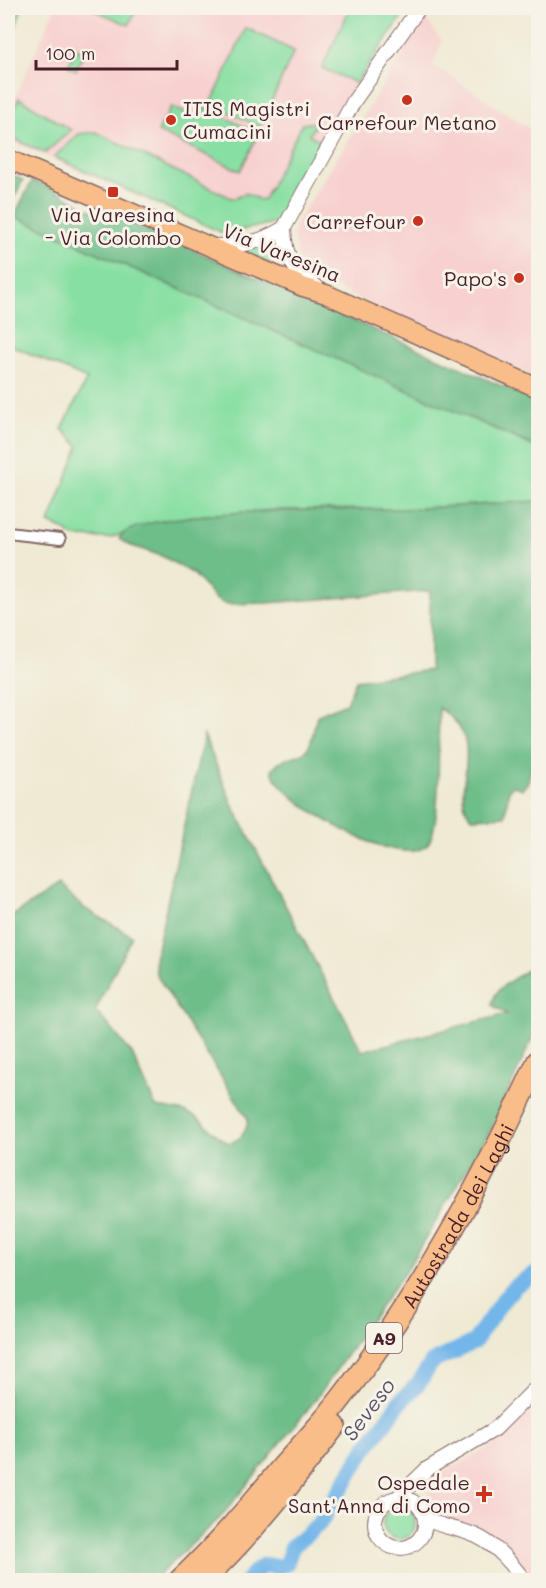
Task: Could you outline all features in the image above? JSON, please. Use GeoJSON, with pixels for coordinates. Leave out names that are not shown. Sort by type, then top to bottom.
{"type":"FeatureCollection","features":[{"type":"Feature","properties":{"kind":"highway","name":"Autostrada dei Laghi"},"geometry":{"type":"LineString","coordinates":[[180,1581],[215,1548],[328,1415],[400,1315],[460,1217],[538,1061]]}},
{"type":"Feature","properties":{"kind":"highway","name":"Autostrada dei Laghi"},"geometry":{"type":"LineString","coordinates":[[203,1581],[226,1559],[304,1466],[384,1363],[450,1259],[510,1151],[538,1090]]}},
{"type":"Feature","properties":{"kind":"main road","name":"Via Varesina"},"geometry":{"type":"LineString","coordinates":[[8,159],[267,272],[326,294],[538,388]]}},
{"type":"Feature","properties":{"kind":"street"},"geometry":{"type":"LineString","coordinates":[[326,294],[300,274],[284,250],[284,228],[354,101],[419,8]]}},
{"type":"Feature","properties":{"kind":"street"},"geometry":{"type":"LineString","coordinates":[[208,246],[244,245],[256,242],[284,228]]}},
{"type":"Feature","properties":{"kind":"street"},"geometry":{"type":"LineString","coordinates":[[267,272],[284,250]]}},
{"type":"Feature","properties":{"kind":"street"},"geometry":{"type":"LineString","coordinates":[[8,533],[60,539]]}},
{"type":"Feature","properties":{"kind":"street"},"geometry":{"type":"LineString","coordinates":[[396,1498],[418,1505],[425,1518],[422,1535],[415,1543],[400,1548],[393,1547],[380,1538],[375,1522],[381,1507],[396,1498],[427,1469],[495,1429],[538,1386]]}},
{"type":"Feature","properties":{"kind":"street"},"geometry":{"type":"LineString","coordinates":[[411,1501],[415,1489],[423,1480],[499,1434],[538,1395]]}},
{"type":"Feature","properties":{"kind":"street"},"geometry":{"type":"LineString","coordinates":[[425,1518],[441,1527],[478,1536],[497,1548],[524,1581]]}},
{"type":"Feature","properties":{"kind":"street"},"geometry":{"type":"LineString","coordinates":[[422,1535],[441,1527]]}},
{"type":"Feature","properties":{"kind":"shaded area","name":"ITIS Magistri Cumacini"},"geometry":{"type":"Polygon","coordinates":[[[55,8],[409,8],[356,84],[277,222],[225,234],[8,140],[8,113],[55,8]]]}},
{"type":"Feature","properties":{"kind":"shaded area"},"geometry":{"type":"Polygon","coordinates":[[[425,18],[442,41],[433,65],[538,134],[538,378],[375,307],[316,277],[298,258],[293,236],[295,225],[425,18]]]}},
{"type":"Feature","properties":{"kind":"shaded area","name":"Ospedale Sant'Anna di Como"},"geometry":{"type":"Polygon","coordinates":[[[538,1412],[538,1580],[529,1580],[504,1551],[437,1519],[427,1501],[432,1487],[441,1474],[497,1442],[527,1414],[538,1412]]]}},
{"type":"Feature","properties":{"kind":"green space"},"geometry":{"type":"Polygon","coordinates":[[[8,8],[22,8],[8,50],[8,8]]]}},
{"type":"Feature","properties":{"kind":"green space"},"geometry":{"type":"Polygon","coordinates":[[[93,8],[137,8],[129,25],[93,8]]]}},
{"type":"Feature","properties":{"kind":"green space"},"geometry":{"type":"Polygon","coordinates":[[[350,8],[408,8],[356,83],[322,68],[350,8]]]}},
{"type":"Feature","properties":{"kind":"green space"},"geometry":{"type":"Polygon","coordinates":[[[246,28],[294,51],[260,127],[211,104],[246,28]]]}},
{"type":"Feature","properties":{"kind":"green space"},"geometry":{"type":"Polygon","coordinates":[[[77,48],[83,55],[76,70],[68,66],[77,48]]]}},
{"type":"Feature","properties":{"kind":"green space"},"geometry":{"type":"Polygon","coordinates":[[[19,98],[71,130],[45,153],[8,136],[8,123],[19,98]]]}},
{"type":"Feature","properties":{"kind":"green space"},"geometry":{"type":"Polygon","coordinates":[[[171,107],[197,118],[202,107],[259,133],[240,171],[158,132],[171,107]]]}},
{"type":"Feature","properties":{"kind":"green space"},"geometry":{"type":"Polygon","coordinates":[[[317,122],[309,135],[322,141],[277,222],[225,234],[54,157],[79,134],[96,132],[231,198],[246,193],[260,200],[264,199],[302,124],[317,122]]]}},
{"type":"Feature","properties":{"kind":"green space"},"geometry":{"type":"Polygon","coordinates":[[[8,173],[23,180],[8,210],[8,173]]]}},
{"type":"Feature","properties":{"kind":"green space"},"geometry":{"type":"Polygon","coordinates":[[[32,181],[53,189],[86,208],[148,230],[538,402],[538,448],[14,216],[32,181]]]}},
{"type":"Feature","properties":{"kind":"green space"},"geometry":{"type":"Polygon","coordinates":[[[14,216],[538,448],[538,501],[403,509],[274,510],[195,516],[150,524],[110,538],[73,537],[63,529],[49,523],[79,446],[62,429],[87,379],[8,344],[8,228],[14,216]]]}},
{"type":"Feature","properties":{"kind":"green space"},"geometry":{"type":"Polygon","coordinates":[[[281,233],[276,258],[271,264],[240,251],[281,233]]]}},
{"type":"Feature","properties":{"kind":"green space"},"geometry":{"type":"Polygon","coordinates":[[[538,501],[538,745],[527,784],[522,789],[514,786],[509,789],[505,816],[472,818],[465,807],[463,794],[466,766],[464,736],[455,721],[439,708],[435,820],[427,845],[413,851],[393,849],[342,829],[295,798],[279,783],[272,770],[281,761],[305,752],[310,744],[318,715],[346,703],[356,680],[430,670],[430,591],[225,604],[215,599],[194,574],[162,556],[129,545],[119,539],[133,528],[204,515],[298,510],[401,509],[538,501]]]}},
{"type":"Feature","properties":{"kind":"green space"},"geometry":{"type":"Polygon","coordinates":[[[204,735],[233,806],[362,1051],[507,1014],[492,1005],[494,997],[499,990],[538,959],[538,1023],[493,1126],[409,1266],[316,1399],[221,1517],[153,1580],[8,1580],[8,919],[58,886],[84,908],[132,936],[95,1011],[132,1054],[156,1107],[182,1111],[196,1117],[229,1143],[240,1137],[245,1131],[248,1119],[156,974],[155,958],[204,735]]]}},
{"type":"Feature","properties":{"kind":"green space"},"geometry":{"type":"Polygon","coordinates":[[[399,1507],[410,1512],[415,1523],[410,1534],[399,1539],[388,1534],[383,1523],[388,1512],[399,1507]]]}},
{"type":"Feature","properties":{"kind":"waterway","name":"Seveso"},"geometry":{"type":"LineString","coordinates":[[248,1580],[264,1565],[277,1567],[286,1564],[292,1547],[319,1524],[364,1451],[400,1402],[418,1384],[432,1362],[474,1342],[515,1286],[538,1272]]}},
{"type":"Feature","properties":{"kind":"place","name":"Carrefour Metano"},"geometry":{"type":"Point","coordinates":[407,100]}},
{"type":"Feature","properties":{"kind":"place","name":"ITIS Magistri Cumacini"},"geometry":{"type":"Point","coordinates":[171,120]}},
{"type":"Feature","properties":{"kind":"place","name":"Via Varesina - Via Colombo"},"geometry":{"type":"Point","coordinates":[113,192]}},
{"type":"Feature","properties":{"kind":"place","name":"Carrefour"},"geometry":{"type":"Point","coordinates":[418,221]}},
{"type":"Feature","properties":{"kind":"place","name":"Papo's"},"geometry":{"type":"Point","coordinates":[519,278]}},
{"type":"Feature","properties":{"kind":"place","name":"Ospedale Sant'Anna di Como"},"geometry":{"type":"Point","coordinates":[484,1494]}}]}
